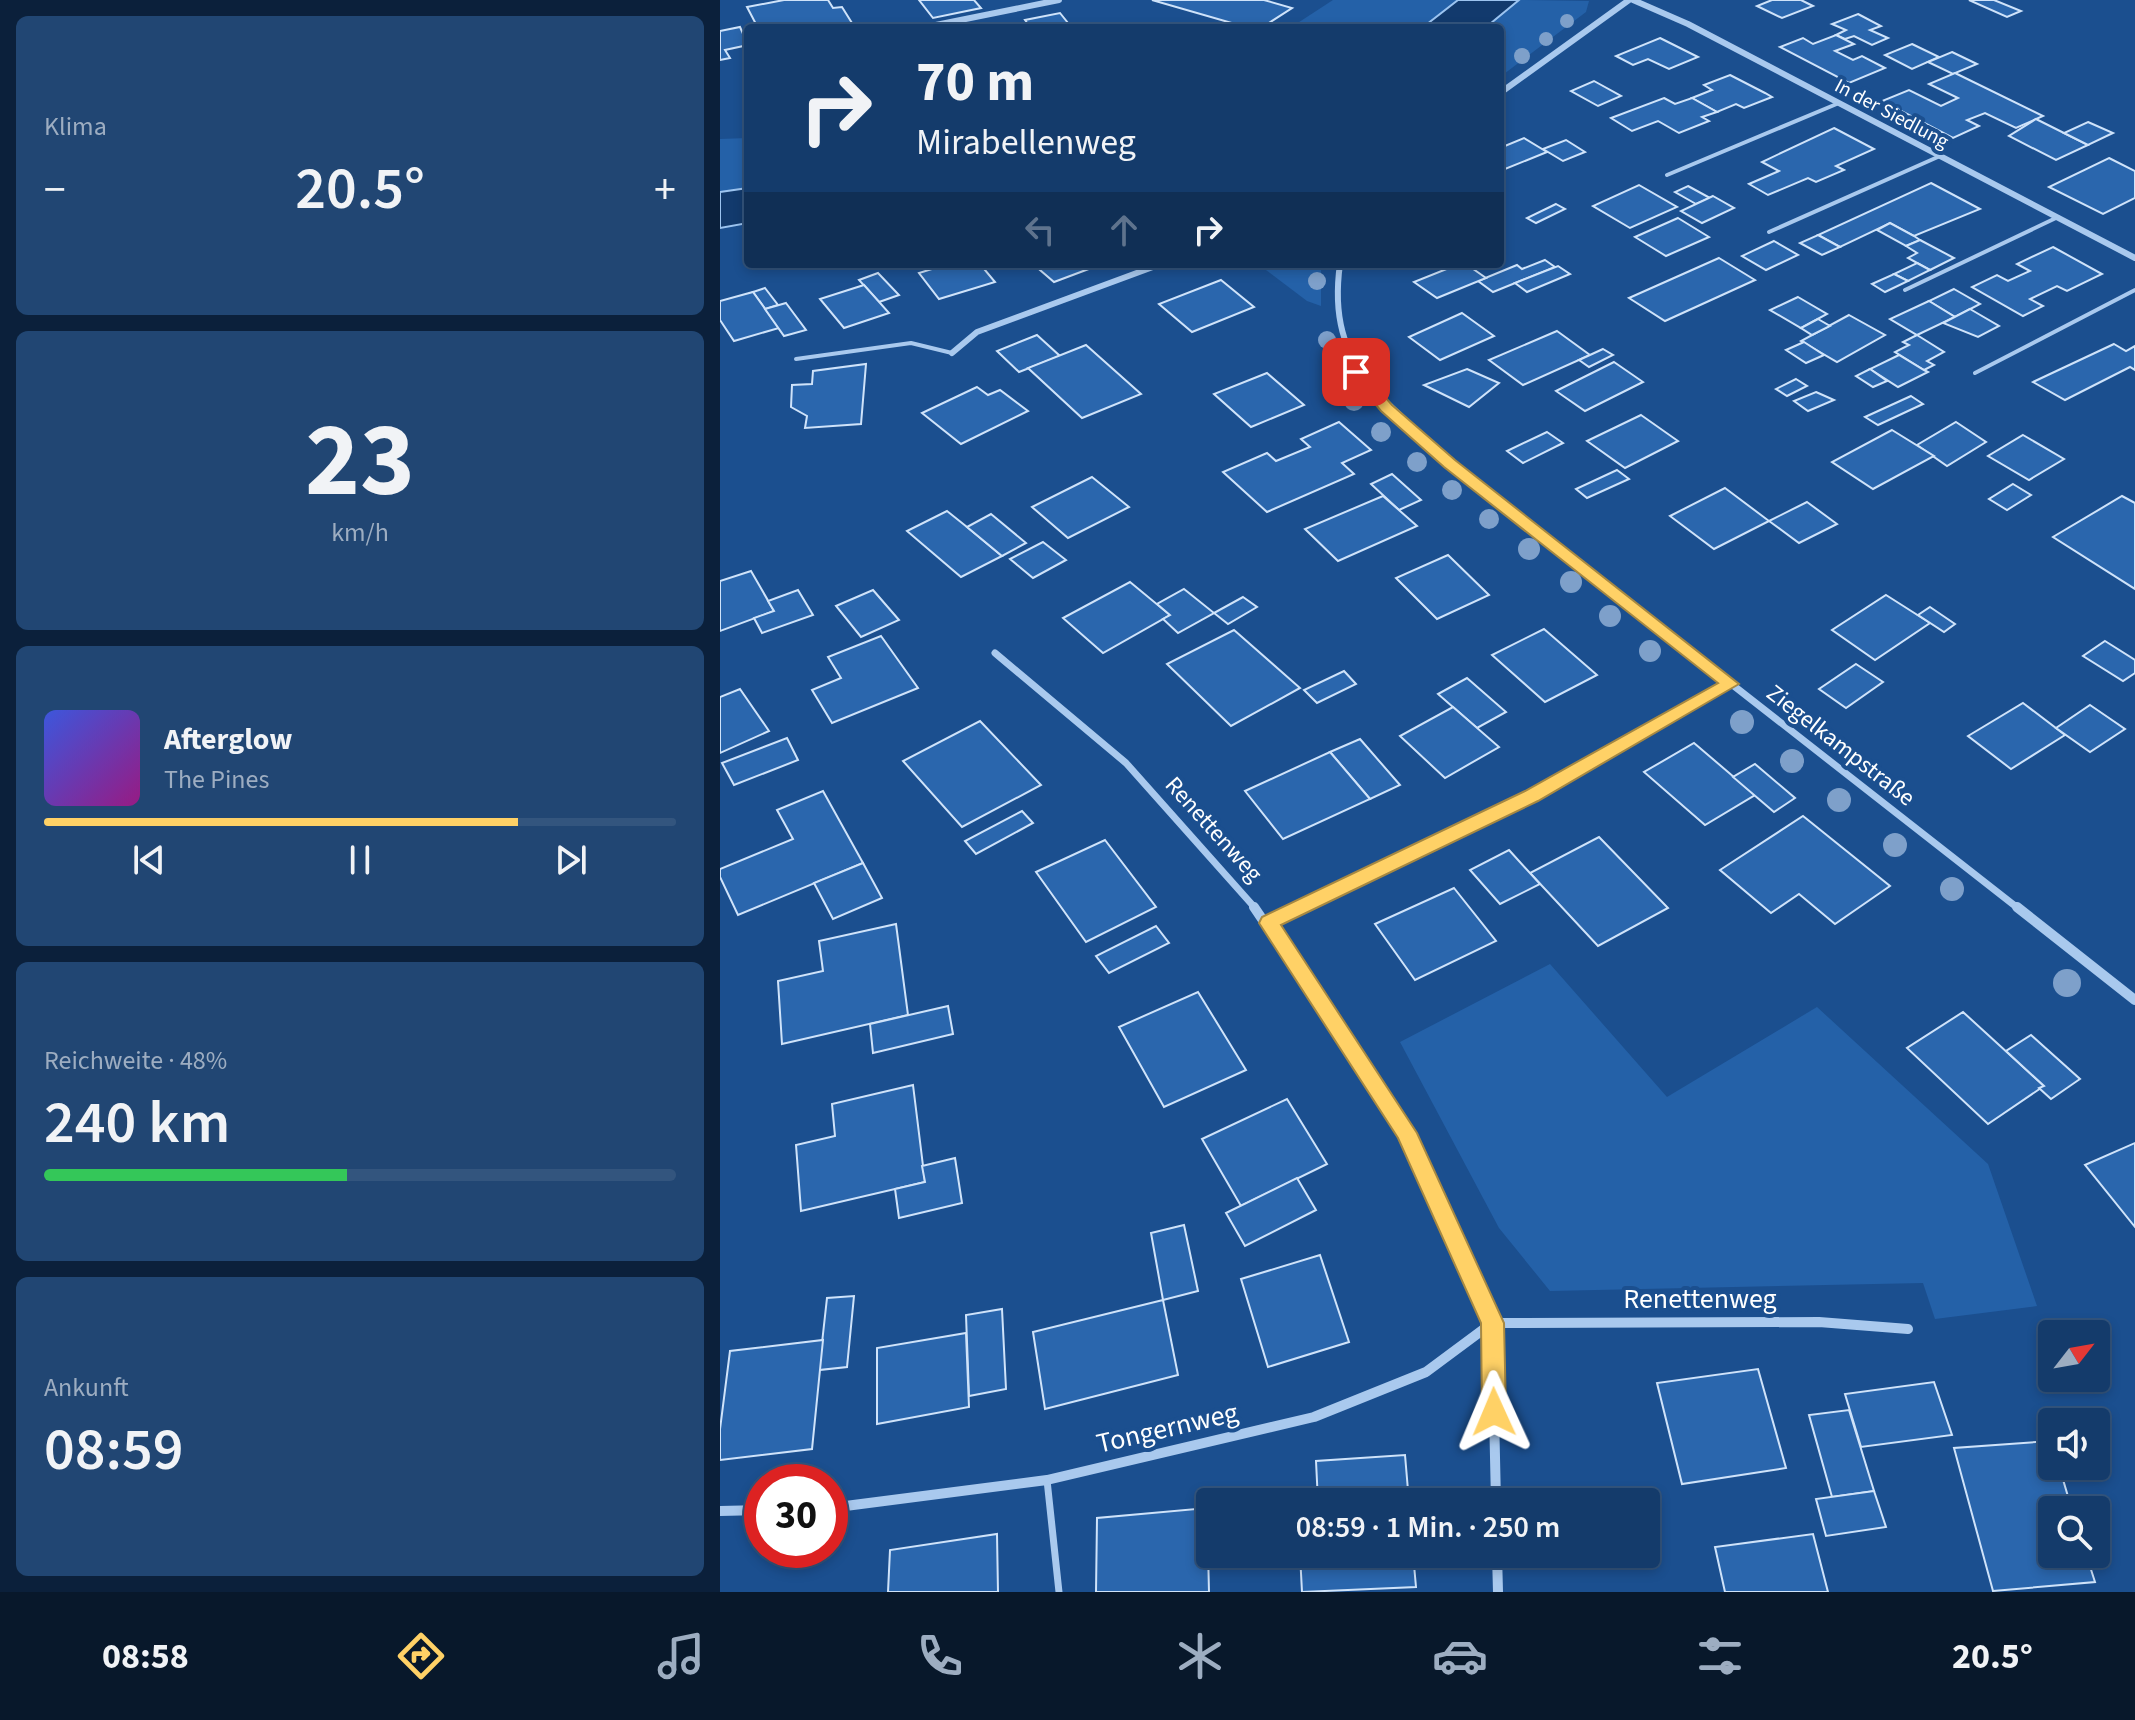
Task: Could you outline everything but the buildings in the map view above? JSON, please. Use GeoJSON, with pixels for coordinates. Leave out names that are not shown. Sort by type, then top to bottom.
{"type":"FeatureCollection","features":[{"type":"Feature","properties":{"kind":"street"},"geometry":{"type":"LineString","coordinates":[[941,24],[1059,0]]}},
{"type":"Feature","properties":{"kind":"street"},"geometry":{"type":"LineString","coordinates":[[1504,90],[1631,0]]}},
{"type":"Feature","properties":{"kind":"street","name":"In der Siedlung"},"geometry":{"type":"LineString","coordinates":[[1631,0],[1688,24],[2135,258]]}},
{"type":"Feature","properties":{"kind":"street"},"geometry":{"type":"LineString","coordinates":[[952,353],[977,332],[1150,268]]}},
{"type":"Feature","properties":{"kind":"street","name":"Ziegelkampstraße"},"geometry":{"type":"LineString","coordinates":[[1339,268],[1333,291],[1342,339],[1356,372],[1387,408],[1449,463],[2135,1000]]}},
{"type":"Feature","properties":{"kind":"street","name":"Renettenweg"},"geometry":{"type":"LineString","coordinates":[[995,653],[1126,763],[1268,923],[1407,1133],[1492,1323],[1496,1488]]}},
{"type":"Feature","properties":{"kind":"street"},"geometry":{"type":"LineString","coordinates":[[1268,923],[1531,796],[1730,684]]}},
{"type":"Feature","properties":{"kind":"street","name":"Renettenweg"},"geometry":{"type":"LineString","coordinates":[[1492,1323],[1819,1322],[1908,1329]]}},
{"type":"Feature","properties":{"kind":"street","name":"Tongernweg"},"geometry":{"type":"LineString","coordinates":[[848,1506],[1047,1480],[1314,1417],[1426,1372],[1492,1323]]}},
{"type":"Feature","properties":{"kind":"street"},"geometry":{"type":"LineString","coordinates":[[720,1511],[744,1510]]}},
{"type":"Feature","properties":{"kind":"street"},"geometry":{"type":"LineString","coordinates":[[1497,1568],[1498,1592]]}},
{"type":"Feature","properties":{"kind":"lane"},"geometry":{"type":"LineString","coordinates":[[1667,175],[1839,103]]}},
{"type":"Feature","properties":{"kind":"lane"},"geometry":{"type":"LineString","coordinates":[[1769,232],[1940,156]]}},
{"type":"Feature","properties":{"kind":"lane"},"geometry":{"type":"LineString","coordinates":[[1905,290],[2058,217]]}},
{"type":"Feature","properties":{"kind":"lane"},"geometry":{"type":"LineString","coordinates":[[1975,373],[2135,290]]}},
{"type":"Feature","properties":{"kind":"lane"},"geometry":{"type":"LineString","coordinates":[[796,359],[911,343],[952,353]]}},
{"type":"Feature","properties":{"kind":"lane"},"geometry":{"type":"LineString","coordinates":[[1047,1480],[1059,1592]]}},
{"type":"Feature","properties":{"kind":"shaded area"},"geometry":{"type":"Polygon","coordinates":[[[1333,0],[1458,0],[1427,24],[1296,24],[1333,0]]]}},
{"type":"Feature","properties":{"kind":"shaded area"},"geometry":{"type":"Polygon","coordinates":[[[1458,0],[1519,0],[1490,24],[1427,24],[1458,0]]]}},
{"type":"Feature","properties":{"kind":"shaded area"},"geometry":{"type":"Polygon","coordinates":[[[1519,0],[1589,1],[1586,12],[1504,74],[1504,24],[1490,24],[1519,0]]]}},
{"type":"Feature","properties":{"kind":"shaded area"},"geometry":{"type":"Polygon","coordinates":[[[744,138],[744,189],[720,192],[720,139],[744,138]]]}},
{"type":"Feature","properties":{"kind":"shaded area"},"geometry":{"type":"Polygon","coordinates":[[[744,189],[744,224],[720,228],[720,192],[744,189]]]}},
{"type":"Feature","properties":{"kind":"shaded area"},"geometry":{"type":"Polygon","coordinates":[[[1263,268],[1321,268],[1321,306],[1307,301],[1263,268]]]}},
{"type":"Feature","properties":{"kind":"shaded area"},"geometry":{"type":"Polygon","coordinates":[[[1550,964],[1667,1097],[1817,1007],[1988,1164],[2037,1306],[1935,1319],[1923,1283],[1550,1291],[1499,1228],[1400,1042],[1550,964]]]}},
{"type":"Feature","properties":{"kind":"route"},"geometry":{"type":"LineString","coordinates":[[1356,372],[1387,408],[1449,463],[1730,684],[1531,796],[1268,923],[1407,1133],[1492,1323],[1494,1412]]}}]}
